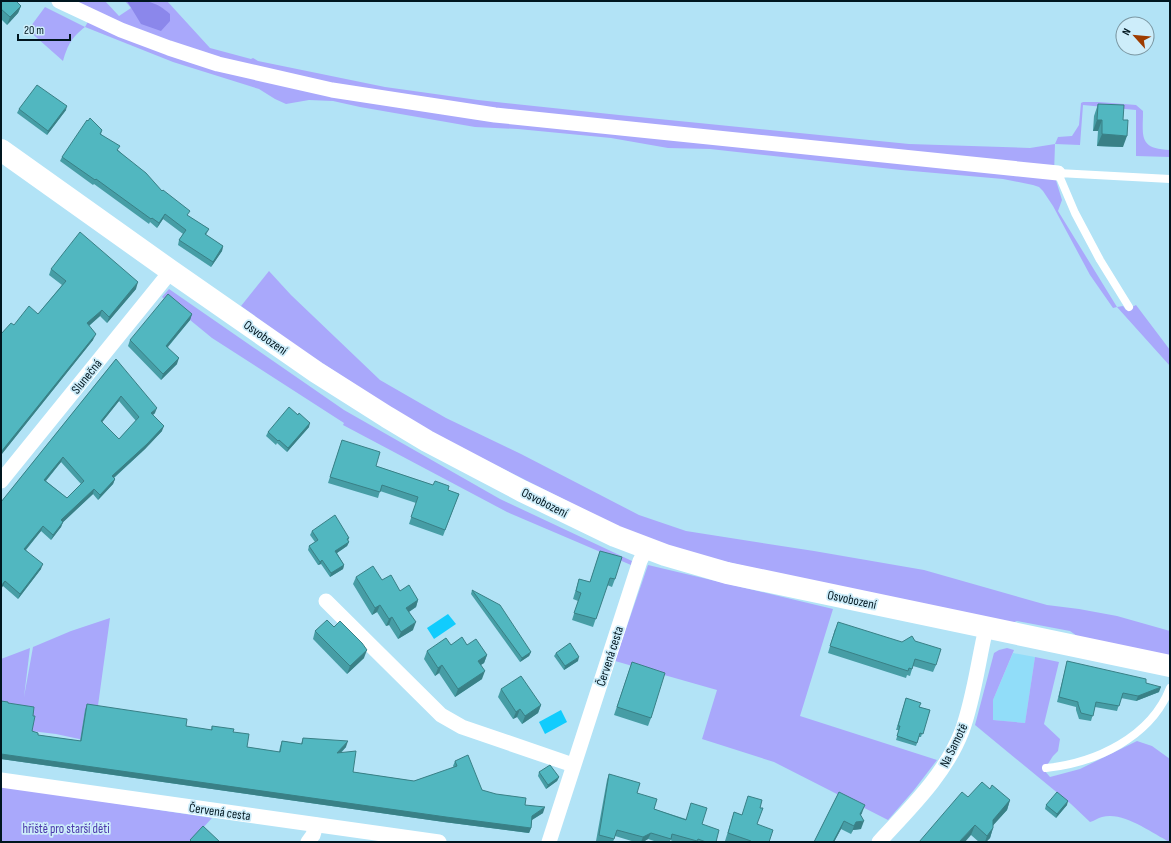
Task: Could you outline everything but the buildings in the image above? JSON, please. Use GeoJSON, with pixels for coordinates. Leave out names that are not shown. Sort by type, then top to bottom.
{"type":"FeatureCollection","features":[{"type":"Feature","properties":{"kind":"main road","name":"Osvobození"},"geometry":{"type":"LineString","coordinates":[[1,150],[316,372],[413,433],[466,462],[579,519],[646,549],[727,573],[1170,666]]}},
{"type":"Feature","properties":{"kind":"street"},"geometry":{"type":"LineString","coordinates":[[59,1],[121,30],[218,64],[332,90],[495,115],[1058,173]]}},
{"type":"Feature","properties":{"kind":"street","name":"Slunečná"},"geometry":{"type":"LineString","coordinates":[[1,482],[171,271]]}},
{"type":"Feature","properties":{"kind":"street","name":"Červená cesta"},"geometry":{"type":"LineString","coordinates":[[549,842],[640,561],[646,549]]}},
{"type":"Feature","properties":{"kind":"street"},"geometry":{"type":"LineString","coordinates":[[326,601],[441,715],[462,727],[573,765]]}},
{"type":"Feature","properties":{"kind":"street","name":"Na Samotě"},"geometry":{"type":"LineString","coordinates":[[879,842],[925,792],[954,750],[969,710],[986,628]]}},
{"type":"Feature","properties":{"kind":"street","name":"Červená cesta"},"geometry":{"type":"LineString","coordinates":[[1,780],[439,842]]}},
{"type":"Feature","properties":{"kind":"street"},"geometry":{"type":"LineString","coordinates":[[308,842],[313,835],[316,825]]}},
{"type":"Feature","properties":{"kind":"lane"},"geometry":{"type":"LineString","coordinates":[[1129,307],[1100,260],[1075,212],[1058,173],[1170,179]]}},
{"type":"Feature","properties":{"kind":"lane"},"geometry":{"type":"LineString","coordinates":[[1046,768],[1060,767],[1086,760],[1126,740],[1141,729],[1153,715],[1164,701],[1170,688]]}},
{"type":"Feature","properties":{"kind":"shaded area"},"geometry":{"type":"Polygon","coordinates":[[[127,1],[145,1],[155,4],[170,14],[170,21],[161,31],[141,24],[127,1]]]}},
{"type":"Feature","properties":{"kind":"shaded area"},"geometry":{"type":"Polygon","coordinates":[[[448,614],[456,624],[434,639],[427,628],[448,614]]]}},
{"type":"Feature","properties":{"kind":"shaded area"},"geometry":{"type":"Polygon","coordinates":[[[1013,653],[1035,657],[1025,723],[992,720],[993,700],[1013,653]]]}},
{"type":"Feature","properties":{"kind":"shaded area"},"geometry":{"type":"Polygon","coordinates":[[[561,710],[567,722],[545,734],[539,722],[561,710]]]}},
{"type":"Feature","properties":{"kind":"green space"},"geometry":{"type":"Polygon","coordinates":[[[71,1],[105,1],[119,16],[131,8],[125,1],[167,1],[210,48],[251,59],[253,58],[258,61],[385,87],[478,100],[909,144],[1030,148],[1055,144],[1054,174],[1062,200],[1058,211],[1117,307],[1113,308],[1090,275],[1053,206],[1043,191],[1039,187],[1033,185],[1003,179],[901,170],[710,149],[668,148],[611,138],[518,129],[475,127],[333,101],[309,100],[286,104],[259,89],[173,62],[85,27],[94,11],[71,1]]]}},
{"type":"Feature","properties":{"kind":"green space"},"geometry":{"type":"Polygon","coordinates":[[[45,7],[85,27],[71,41],[63,61],[28,30],[45,7]]]}},
{"type":"Feature","properties":{"kind":"green space"},"geometry":{"type":"Polygon","coordinates":[[[1083,102],[1136,105],[1143,111],[1144,140],[1152,147],[1170,150],[1170,157],[1136,156],[1136,110],[1083,105],[1080,145],[1055,144],[1058,137],[1072,136],[1079,125],[1081,103],[1083,102]]]}},
{"type":"Feature","properties":{"kind":"green space"},"geometry":{"type":"Polygon","coordinates":[[[269,271],[291,295],[380,380],[446,418],[521,454],[639,515],[686,531],[924,570],[1047,605],[1117,616],[1170,631],[1170,657],[1077,636],[1070,631],[1017,621],[1009,624],[817,583],[693,554],[625,530],[442,438],[382,402],[299,348],[241,306],[269,271]]]}},
{"type":"Feature","properties":{"kind":"green space"},"geometry":{"type":"Polygon","coordinates":[[[169,289],[344,410],[500,499],[632,561],[631,565],[507,512],[343,425],[344,423],[212,338],[162,297],[169,289]]]}},
{"type":"Feature","properties":{"kind":"green space"},"geometry":{"type":"Polygon","coordinates":[[[1136,305],[1170,350],[1170,366],[1117,307],[1123,306],[1126,310],[1136,305]]]}},
{"type":"Feature","properties":{"kind":"green space"},"geometry":{"type":"Polygon","coordinates":[[[648,565],[833,609],[800,716],[937,760],[888,820],[774,762],[702,739],[717,690],[615,661],[648,565]]]}},
{"type":"Feature","properties":{"kind":"green space"},"geometry":{"type":"Polygon","coordinates":[[[110,618],[93,742],[56,734],[31,731],[1,708],[1,659],[30,648],[24,697],[33,647],[71,631],[110,618]]]}},
{"type":"Feature","properties":{"kind":"green space"},"geometry":{"type":"Polygon","coordinates":[[[1007,648],[1014,650],[993,700],[993,720],[1025,723],[1035,657],[1059,662],[1044,724],[1060,739],[1058,751],[1044,770],[1050,777],[1080,769],[1137,741],[1152,746],[1170,759],[1170,842],[1137,824],[1119,817],[1102,817],[1090,822],[1071,804],[975,725],[994,653],[1007,648]]]}},
{"type":"Feature","properties":{"kind":"green space","name":"hřiště pro starší děti"},"geometry":{"type":"Polygon","coordinates":[[[1,786],[212,818],[190,842],[1,842],[1,786]]]}}]}
